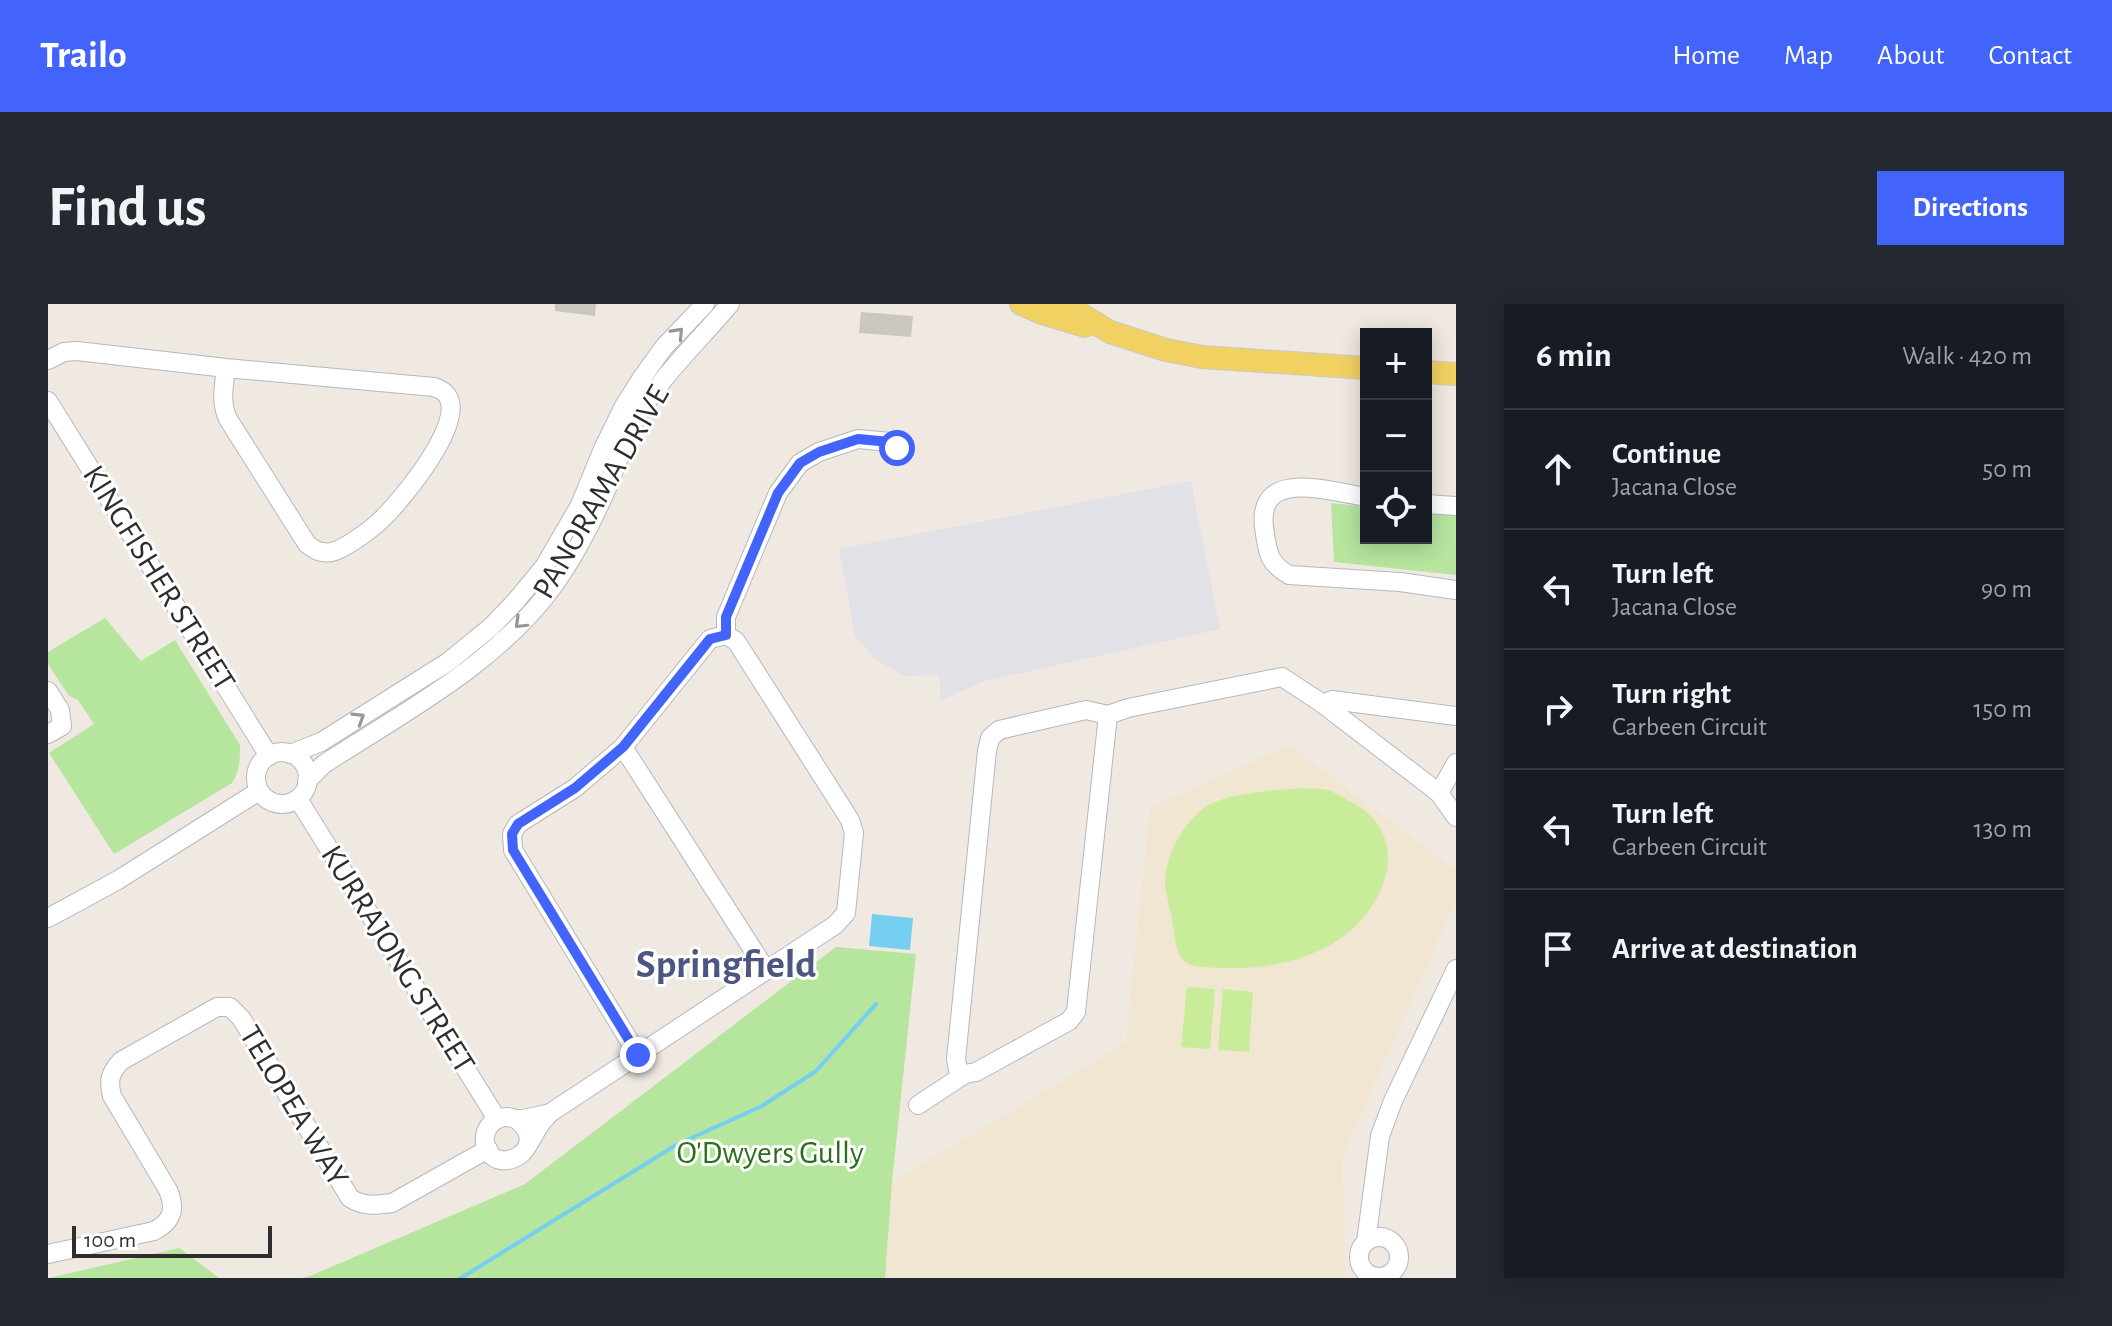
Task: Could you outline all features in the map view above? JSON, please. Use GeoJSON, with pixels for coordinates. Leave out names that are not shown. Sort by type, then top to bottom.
{"type":"FeatureCollection","features":[{"type":"Feature","properties":{"kind":"main road"},"geometry":{"type":"LineString","coordinates":[[1021,304],[1166,350],[1202,357],[1360,368]]}},
{"type":"Feature","properties":{"kind":"main road"},"geometry":{"type":"LineString","coordinates":[[1064,304],[1110,332]]}},
{"type":"Feature","properties":{"kind":"main road"},"geometry":{"type":"LineString","coordinates":[[1432,372],[1456,374]]}},
{"type":"Feature","properties":{"kind":"street","name":"PANORAMA DRIVE"},"geometry":{"type":"LineString","coordinates":[[290,754],[321,742],[448,662],[491,627],[515,602],[544,567],[580,505],[603,449],[632,392],[664,347],[705,304]]}},
{"type":"Feature","properties":{"kind":"street","name":"PANORAMA DRIVE"},"geometry":{"type":"LineString","coordinates":[[307,781],[324,764],[450,684],[493,650],[532,612],[553,586],[588,528],[635,420],[666,376],[730,304]]}},
{"type":"Feature","properties":{"kind":"street"},"geometry":{"type":"LineString","coordinates":[[48,360],[64,352],[77,351],[434,387],[446,393],[450,413],[445,430],[421,474],[380,521],[343,547],[323,553],[307,544],[228,419],[223,409],[226,368]]}},
{"type":"Feature","properties":{"kind":"street","name":"KINGFISHER STREET"},"geometry":{"type":"LineString","coordinates":[[48,401],[269,756]]}},
{"type":"Feature","properties":{"kind":"street"},"geometry":{"type":"LineString","coordinates":[[726,635],[726,617],[778,493],[800,463],[819,452],[858,439],[890,442],[897,448]]}},
{"type":"Feature","properties":{"kind":"street"},"geometry":{"type":"LineString","coordinates":[[1360,496],[1300,487],[1276,492],[1269,498],[1263,507],[1262,521],[1271,559],[1278,568],[1289,575],[1400,582],[1456,590]]}},
{"type":"Feature","properties":{"kind":"street"},"geometry":{"type":"LineString","coordinates":[[1432,504],[1456,506]]}},
{"type":"Feature","properties":{"kind":"street"},"geometry":{"type":"LineString","coordinates":[[528,1145],[527,1130],[511,1117],[497,1119],[485,1135],[488,1149],[498,1159],[513,1160],[525,1151],[550,1113],[638,1055],[766,970],[835,925],[846,913],[854,833],[850,820],[736,641],[726,635],[710,639],[623,747],[575,788],[518,824],[512,834],[513,850],[638,1055]]}},
{"type":"Feature","properties":{"kind":"street"},"geometry":{"type":"LineString","coordinates":[[965,1074],[958,1070],[956,1059],[990,738],[999,730],[1086,710],[1108,715],[1128,708],[1282,677],[1323,704],[1439,793],[1456,817]]}},
{"type":"Feature","properties":{"kind":"street"},"geometry":{"type":"LineString","coordinates":[[48,691],[60,710],[62,726],[48,734]]}},
{"type":"Feature","properties":{"kind":"street"},"geometry":{"type":"LineString","coordinates":[[1323,704],[1332,700],[1456,716]]}},
{"type":"Feature","properties":{"kind":"street"},"geometry":{"type":"LineString","coordinates":[[918,1105],[965,1074],[976,1072],[1069,1021],[1076,1012],[1108,715]]}},
{"type":"Feature","properties":{"kind":"street"},"geometry":{"type":"LineString","coordinates":[[623,747],[766,970]]}},
{"type":"Feature","properties":{"kind":"street"},"geometry":{"type":"LineString","coordinates":[[275,753],[290,754],[304,764],[306,788],[291,803],[277,804],[259,791],[258,767],[269,756],[275,753]]}},
{"type":"Feature","properties":{"kind":"street"},"geometry":{"type":"LineString","coordinates":[[1439,793],[1456,763]]}},
{"type":"Feature","properties":{"kind":"street"},"geometry":{"type":"LineString","coordinates":[[48,918],[118,880],[259,791]]}},
{"type":"Feature","properties":{"kind":"street","name":"KURRAJONG STREET"},"geometry":{"type":"LineString","coordinates":[[298,799],[497,1119]]}},
{"type":"Feature","properties":{"kind":"street"},"geometry":{"type":"LineString","coordinates":[[1366,1242],[1380,1136],[1393,1101],[1456,969]]}},
{"type":"Feature","properties":{"kind":"street","name":"TELOPEA WAY"},"geometry":{"type":"LineString","coordinates":[[48,1254],[154,1231],[166,1225],[171,1215],[172,1201],[112,1096],[109,1083],[111,1071],[121,1061],[217,1007],[230,1007],[241,1018],[350,1198],[360,1204],[392,1203],[488,1149]]}},
{"type":"Feature","properties":{"kind":"street"},"geometry":{"type":"LineString","coordinates":[[517,1120],[550,1113]]}},
{"type":"Feature","properties":{"kind":"street"},"geometry":{"type":"LineString","coordinates":[[1372,1197],[1388,1240]]}},
{"type":"Feature","properties":{"kind":"street"},"geometry":{"type":"LineString","coordinates":[[1377,1237],[1388,1240],[1395,1246],[1399,1260],[1392,1273],[1384,1277],[1369,1275],[1360,1264],[1360,1250],[1366,1242],[1377,1237]]}},
{"type":"Feature","properties":{"kind":"shaded area"},"geometry":{"type":"Polygon","coordinates":[[[1191,481],[1220,629],[985,681],[941,700],[939,675],[904,676],[875,659],[855,636],[839,549],[1191,481]]]}},
{"type":"Feature","properties":{"kind":"shaded area"},"geometry":{"type":"Polygon","coordinates":[[[1289,745],[1456,870],[1456,901],[1342,1158],[1345,1278],[885,1278],[892,1182],[1126,1043],[1150,808],[1289,745]]]}},
{"type":"Feature","properties":{"kind":"green space"},"geometry":{"type":"Polygon","coordinates":[[[1331,503],[1360,506],[1360,544],[1432,544],[1432,514],[1456,516],[1456,575],[1334,562],[1331,503]]]}},
{"type":"Feature","properties":{"kind":"green space"},"geometry":{"type":"Polygon","coordinates":[[[105,618],[141,661],[175,640],[240,745],[240,760],[232,783],[114,854],[49,753],[94,724],[78,700],[69,696],[48,664],[48,652],[105,618]]]}},
{"type":"Feature","properties":{"kind":"green space"},"geometry":{"type":"Polygon","coordinates":[[[1303,788],[1327,790],[1355,804],[1372,817],[1387,849],[1387,867],[1375,901],[1350,931],[1336,942],[1304,957],[1269,965],[1234,968],[1186,963],[1177,948],[1165,883],[1171,852],[1182,832],[1203,809],[1223,799],[1303,788]]]}},
{"type":"Feature","properties":{"kind":"green space","name":"O'Dwyers Gully"},"geometry":{"type":"Polygon","coordinates":[[[836,947],[916,954],[885,1278],[302,1278],[525,1184],[836,947]]]}},
{"type":"Feature","properties":{"kind":"green space"},"geometry":{"type":"Polygon","coordinates":[[[1187,987],[1215,989],[1210,1049],[1181,1047],[1187,987]]]}},
{"type":"Feature","properties":{"kind":"green space"},"geometry":{"type":"Polygon","coordinates":[[[1223,989],[1253,992],[1249,1052],[1218,1050],[1223,989]]]}},
{"type":"Feature","properties":{"kind":"green space"},"geometry":{"type":"Polygon","coordinates":[[[179,1248],[219,1278],[49,1278],[179,1248]]]}},
{"type":"Feature","properties":{"kind":"water"},"geometry":{"type":"Polygon","coordinates":[[[872,914],[913,918],[910,950],[869,946],[872,914]]]}},
{"type":"Feature","properties":{"kind":"building"},"geometry":{"type":"Polygon","coordinates":[[[555,304],[596,304],[595,316],[555,311],[555,304]]]}},
{"type":"Feature","properties":{"kind":"building"},"geometry":{"type":"Polygon","coordinates":[[[861,312],[913,316],[911,337],[859,333],[861,312]]]}},
{"type":"Feature","properties":{"kind":"waterway"},"geometry":{"type":"LineString","coordinates":[[461,1278],[676,1145],[762,1106],[816,1071],[876,1004]]}},
{"type":"Feature","properties":{"kind":"district","name":"Springfield"},"geometry":{"type":"Point","coordinates":[726,965]}},
{"type":"Feature","properties":{"kind":"route"},"geometry":{"type":"LineString","coordinates":[[638,1055],[513,850],[512,834],[518,824],[575,788],[623,747],[710,639],[726,635],[726,617],[778,493],[800,463],[819,452],[858,439],[890,442],[897,448]]}}]}
